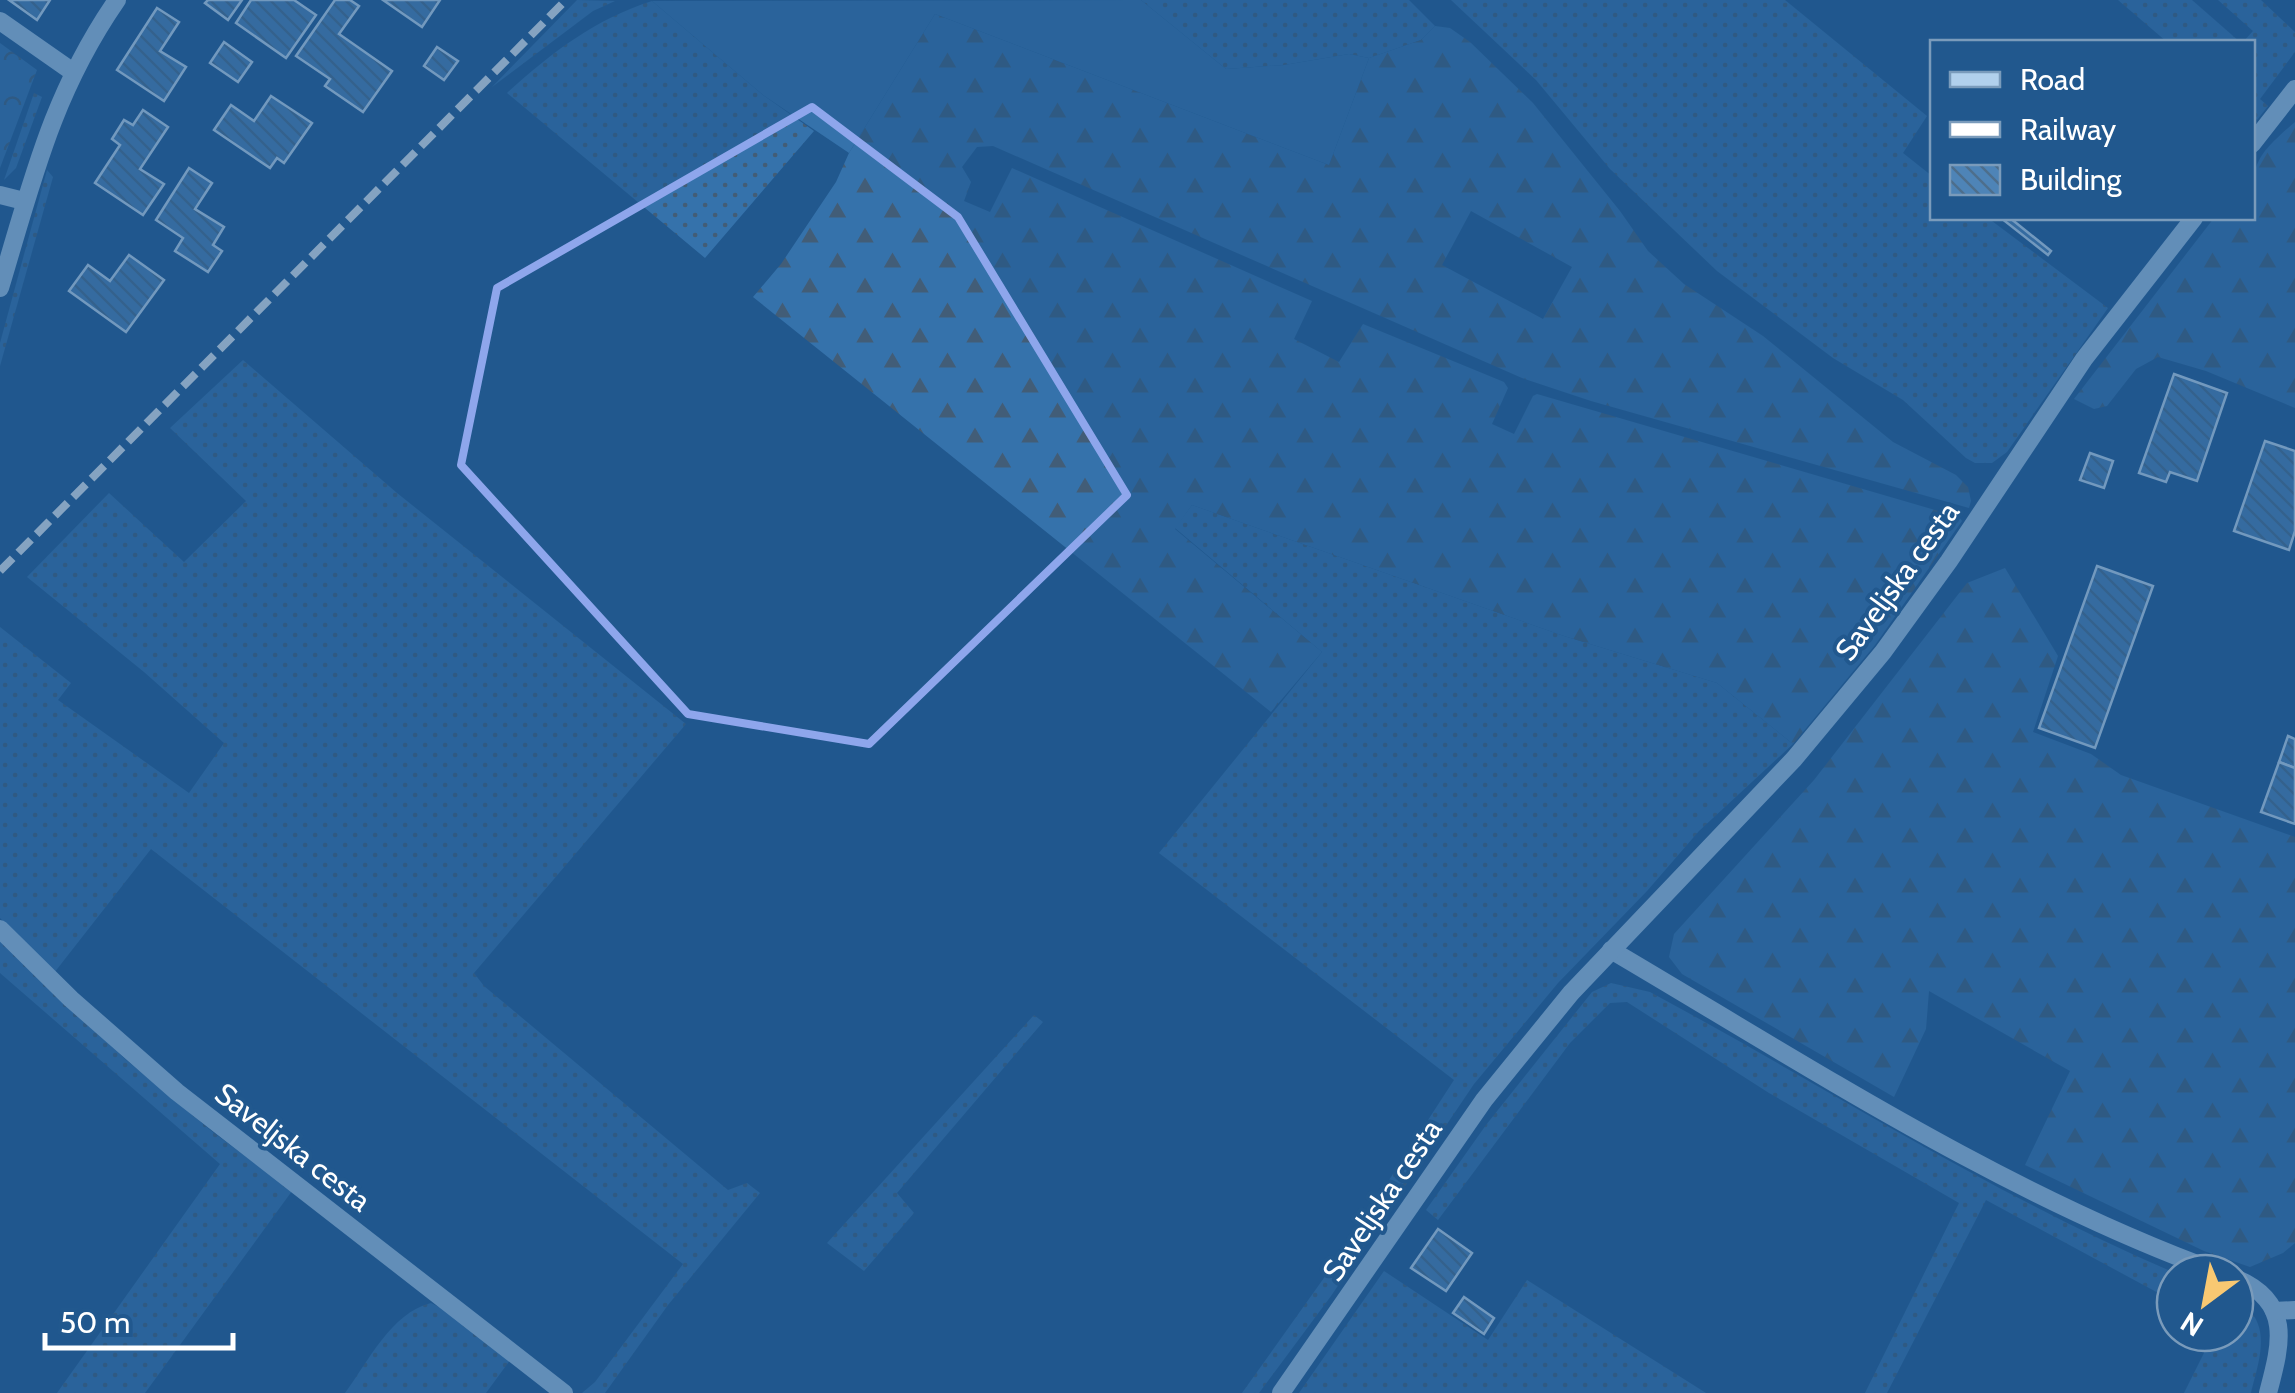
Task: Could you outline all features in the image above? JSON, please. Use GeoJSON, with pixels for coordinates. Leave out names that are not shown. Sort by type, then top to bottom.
{"type":"FeatureCollection","features":[{"type":"Feature","properties":{"kind":"street"},"geometry":{"type":"LineString","coordinates":[[0,288],[42,144],[73,72],[117,0]]}},
{"type":"Feature","properties":{"kind":"street"},"geometry":{"type":"LineString","coordinates":[[0,20],[73,72]]}},
{"type":"Feature","properties":{"kind":"street"},"geometry":{"type":"LineString","coordinates":[[2255,140],[2295,90]]}},
{"type":"Feature","properties":{"kind":"street"},"geometry":{"type":"LineString","coordinates":[[0,195],[24,201]]}},
{"type":"Feature","properties":{"kind":"street","name":"Saveljska cesta"},"geometry":{"type":"LineString","coordinates":[[1281,1393],[1484,1100],[1571,993],[1794,759],[1883,652],[1949,561],[2074,372],[2192,220]]}},
{"type":"Feature","properties":{"kind":"street","name":"Saveljska cesta"},"geometry":{"type":"LineString","coordinates":[[0,929],[71,1000],[177,1092],[564,1393]]}},
{"type":"Feature","properties":{"kind":"street"},"geometry":{"type":"LineString","coordinates":[[1611,950],[1902,1120],[2126,1236],[2170,1253]]}},
{"type":"Feature","properties":{"kind":"street"},"geometry":{"type":"LineString","coordinates":[[2255,1291],[2274,1311],[2280,1342],[2268,1393]]}},
{"type":"Feature","properties":{"kind":"street"},"geometry":{"type":"LineString","coordinates":[[2274,1311],[2295,1310]]}},
{"type":"Feature","properties":{"kind":"highlighted area"},"geometry":{"type":"Polygon","coordinates":[[[812,107],[958,217],[1127,495],[869,744],[688,714],[461,465],[497,288],[812,107]]]}},
{"type":"Feature","properties":{"kind":"green space"},"geometry":{"type":"Polygon","coordinates":[[[577,0],[615,1],[593,11],[492,87],[577,0]]]}},
{"type":"Feature","properties":{"kind":"green space"},"geometry":{"type":"Polygon","coordinates":[[[1141,0],[1409,0],[1435,26],[1421,40],[1369,58],[1349,54],[1284,65],[1226,69],[1141,0]]]}},
{"type":"Feature","properties":{"kind":"green space"},"geometry":{"type":"Polygon","coordinates":[[[1141,0],[1226,69],[1284,65],[1349,54],[1369,58],[1329,165],[935,14],[849,153],[763,95],[652,1],[1141,0]]]}},
{"type":"Feature","properties":{"kind":"green space"},"geometry":{"type":"Polygon","coordinates":[[[1451,0],[1785,0],[1927,116],[1903,153],[1930,174],[1930,220],[1991,220],[2108,308],[2007,452],[1992,463],[1975,463],[1903,400],[1833,358],[1717,271],[1610,169],[1536,80],[1451,0]]]}},
{"type":"Feature","properties":{"kind":"green space"},"geometry":{"type":"Polygon","coordinates":[[[2118,0],[2192,0],[2238,40],[2165,40],[2118,0]]]}},
{"type":"Feature","properties":{"kind":"green space"},"geometry":{"type":"Polygon","coordinates":[[[2218,0],[2261,0],[2295,32],[2295,52],[2260,99],[2268,106],[2257,120],[2255,40],[2245,40],[2253,31],[2218,0]]]}},
{"type":"Feature","properties":{"kind":"green space"},"geometry":{"type":"Polygon","coordinates":[[[652,1],[763,95],[814,131],[705,258],[507,93],[575,39],[611,17],[652,1]]]}},
{"type":"Feature","properties":{"kind":"green space"},"geometry":{"type":"Polygon","coordinates":[[[935,14],[1329,165],[1369,58],[1421,40],[1435,26],[1450,28],[1470,42],[1533,103],[1648,251],[1684,284],[1763,336],[1893,442],[1956,475],[1968,487],[1969,508],[1522,378],[993,146],[977,147],[962,167],[971,182],[964,201],[990,212],[1012,168],[1312,301],[1294,339],[1339,362],[1363,324],[1504,382],[1508,388],[1492,424],[1514,434],[1537,394],[1962,521],[1875,645],[1793,744],[1717,683],[1564,636],[1192,505],[1175,529],[1322,652],[1271,712],[753,297],[781,264],[836,182],[849,153],[935,14]],[[1471,211],[1442,265],[1543,319],[1572,267],[1471,211]]]}},
{"type":"Feature","properties":{"kind":"green space"},"geometry":{"type":"Polygon","coordinates":[[[0,43],[37,70],[0,168],[0,43]]]}},
{"type":"Feature","properties":{"kind":"green space"},"geometry":{"type":"Polygon","coordinates":[[[34,93],[42,97],[16,168],[4,180],[34,93]]]}},
{"type":"Feature","properties":{"kind":"green space"},"geometry":{"type":"Polygon","coordinates":[[[2295,122],[2295,408],[2206,371],[2158,357],[2136,369],[2107,406],[2094,409],[2074,399],[2212,220],[2255,220],[2255,173],[2271,145],[2295,122]]]}},
{"type":"Feature","properties":{"kind":"green space"},"geometry":{"type":"Polygon","coordinates":[[[47,170],[53,177],[0,366],[0,343],[47,170]]]}},
{"type":"Feature","properties":{"kind":"green space"},"geometry":{"type":"Polygon","coordinates":[[[243,360],[397,493],[686,724],[474,973],[484,986],[728,1190],[747,1183],[760,1193],[668,1305],[605,1393],[582,1393],[595,1382],[683,1264],[151,849],[54,973],[0,918],[0,627],[71,683],[58,700],[189,793],[224,743],[27,577],[109,493],[184,562],[246,501],[170,428],[243,360]]]}},
{"type":"Feature","properties":{"kind":"green space"},"geometry":{"type":"Polygon","coordinates":[[[1192,505],[1564,636],[1717,683],[1793,744],[1699,831],[1558,983],[1474,1084],[1331,1296],[1259,1393],[1242,1393],[1341,1254],[1454,1080],[1159,853],[1322,652],[1175,528],[1192,505]]]}},
{"type":"Feature","properties":{"kind":"green space"},"geometry":{"type":"Polygon","coordinates":[[[2005,568],[2058,656],[2033,732],[2091,754],[2121,775],[2295,837],[2295,1243],[2283,1253],[2255,1265],[2255,1253],[2210,1253],[2025,1165],[2070,1071],[1929,991],[1926,1029],[1894,1097],[1682,974],[1669,957],[1674,934],[1814,780],[1967,583],[2005,568]]]}},
{"type":"Feature","properties":{"kind":"green space"},"geometry":{"type":"Polygon","coordinates":[[[0,941],[125,1059],[292,1191],[145,1393],[57,1393],[220,1164],[0,973],[0,941]]]}},
{"type":"Feature","properties":{"kind":"green space"},"geometry":{"type":"Polygon","coordinates":[[[1611,983],[1650,992],[1975,1175],[2155,1264],[2155,1291],[1986,1200],[1887,1393],[1865,1393],[1959,1203],[1769,1093],[1627,1002],[1610,1003],[1570,1043],[1438,1220],[1426,1210],[1486,1125],[1592,992],[1611,983]]]}},
{"type":"Feature","properties":{"kind":"green space"},"geometry":{"type":"Polygon","coordinates":[[[1034,1015],[1043,1022],[897,1193],[914,1213],[864,1271],[827,1243],[1034,1015]]]}},
{"type":"Feature","properties":{"kind":"green space"},"geometry":{"type":"Polygon","coordinates":[[[1384,1271],[1488,1340],[1527,1280],[1706,1393],[1299,1393],[1384,1271]]]}},
{"type":"Feature","properties":{"kind":"green space"},"geometry":{"type":"Polygon","coordinates":[[[431,1303],[511,1359],[486,1393],[345,1393],[392,1328],[417,1308],[431,1303]]]}},
{"type":"Feature","properties":{"kind":"green space"},"geometry":{"type":"Polygon","coordinates":[[[2255,1318],[2261,1341],[2251,1393],[2184,1393],[2204,1353],[2255,1353],[2255,1318]]]}},
{"type":"Feature","properties":{"kind":"building"},"geometry":{"type":"Polygon","coordinates":[[[9,0],[50,0],[37,20],[9,0]]]}},
{"type":"Feature","properties":{"kind":"building"},"geometry":{"type":"Polygon","coordinates":[[[242,0],[228,20],[205,3],[242,0]]]}},
{"type":"Feature","properties":{"kind":"building"},"geometry":{"type":"Polygon","coordinates":[[[251,0],[294,0],[316,15],[286,58],[236,23],[251,0]]]}},
{"type":"Feature","properties":{"kind":"building"},"geometry":{"type":"Polygon","coordinates":[[[335,0],[350,0],[359,6],[339,34],[392,71],[363,112],[325,86],[330,79],[296,56],[335,0]]]}},
{"type":"Feature","properties":{"kind":"building"},"geometry":{"type":"Polygon","coordinates":[[[383,0],[440,0],[422,27],[383,0]]]}},
{"type":"Feature","properties":{"kind":"building"},"geometry":{"type":"Polygon","coordinates":[[[157,8],[179,22],[160,51],[186,67],[164,101],[117,70],[157,8]]]}},
{"type":"Feature","properties":{"kind":"building"},"geometry":{"type":"Polygon","coordinates":[[[224,42],[252,62],[238,82],[210,63],[224,42]]]}},
{"type":"Feature","properties":{"kind":"building"},"geometry":{"type":"Polygon","coordinates":[[[437,47],[458,61],[444,80],[424,66],[437,47]]]}},
{"type":"Feature","properties":{"kind":"building"},"geometry":{"type":"Polygon","coordinates":[[[271,96],[312,123],[284,163],[277,158],[270,168],[214,130],[231,105],[254,121],[271,96]]]}},
{"type":"Feature","properties":{"kind":"building"},"geometry":{"type":"Polygon","coordinates":[[[143,110],[168,127],[140,169],[164,184],[143,215],[95,183],[120,145],[112,139],[124,120],[133,125],[143,110]]]}},
{"type":"Feature","properties":{"kind":"building"},"geometry":{"type":"Polygon","coordinates":[[[189,168],[212,183],[195,209],[224,227],[213,245],[222,251],[208,272],[175,251],[183,238],[156,220],[189,168]]]}},
{"type":"Feature","properties":{"kind":"building"},"geometry":{"type":"Polygon","coordinates":[[[2004,220],[2012,220],[2051,251],[2048,255],[2004,220]]]}},
{"type":"Feature","properties":{"kind":"building"},"geometry":{"type":"Polygon","coordinates":[[[129,255],[164,280],[126,332],[69,291],[88,265],[110,281],[129,255]]]}},
{"type":"Feature","properties":{"kind":"building"},"geometry":{"type":"Polygon","coordinates":[[[2174,374],[2227,393],[2197,481],[2170,472],[2166,482],[2139,473],[2174,374]]]}},
{"type":"Feature","properties":{"kind":"building"},"geometry":{"type":"Polygon","coordinates":[[[2265,441],[2295,451],[2295,531],[2289,550],[2234,531],[2265,441]]]}},
{"type":"Feature","properties":{"kind":"building"},"geometry":{"type":"Polygon","coordinates":[[[2090,453],[2113,461],[2104,488],[2080,480],[2090,453]]]}},
{"type":"Feature","properties":{"kind":"building"},"geometry":{"type":"Polygon","coordinates":[[[2097,566],[2153,586],[2095,748],[2039,728],[2097,566]]]}},
{"type":"Feature","properties":{"kind":"building"},"geometry":{"type":"Polygon","coordinates":[[[2288,736],[2295,739],[2295,768],[2279,762],[2288,736]]]}},
{"type":"Feature","properties":{"kind":"building"},"geometry":{"type":"Polygon","coordinates":[[[2279,762],[2295,768],[2295,824],[2261,812],[2279,762]]]}},
{"type":"Feature","properties":{"kind":"building"},"geometry":{"type":"Polygon","coordinates":[[[1438,1229],[1472,1253],[1446,1291],[1411,1268],[1438,1229]]]}},
{"type":"Feature","properties":{"kind":"building"},"geometry":{"type":"Polygon","coordinates":[[[1464,1297],[1494,1318],[1484,1334],[1453,1313],[1464,1297]]]}},
{"type":"Feature","properties":{"kind":"railway"},"geometry":{"type":"LineString","coordinates":[[0,571],[566,0]]}}]}
